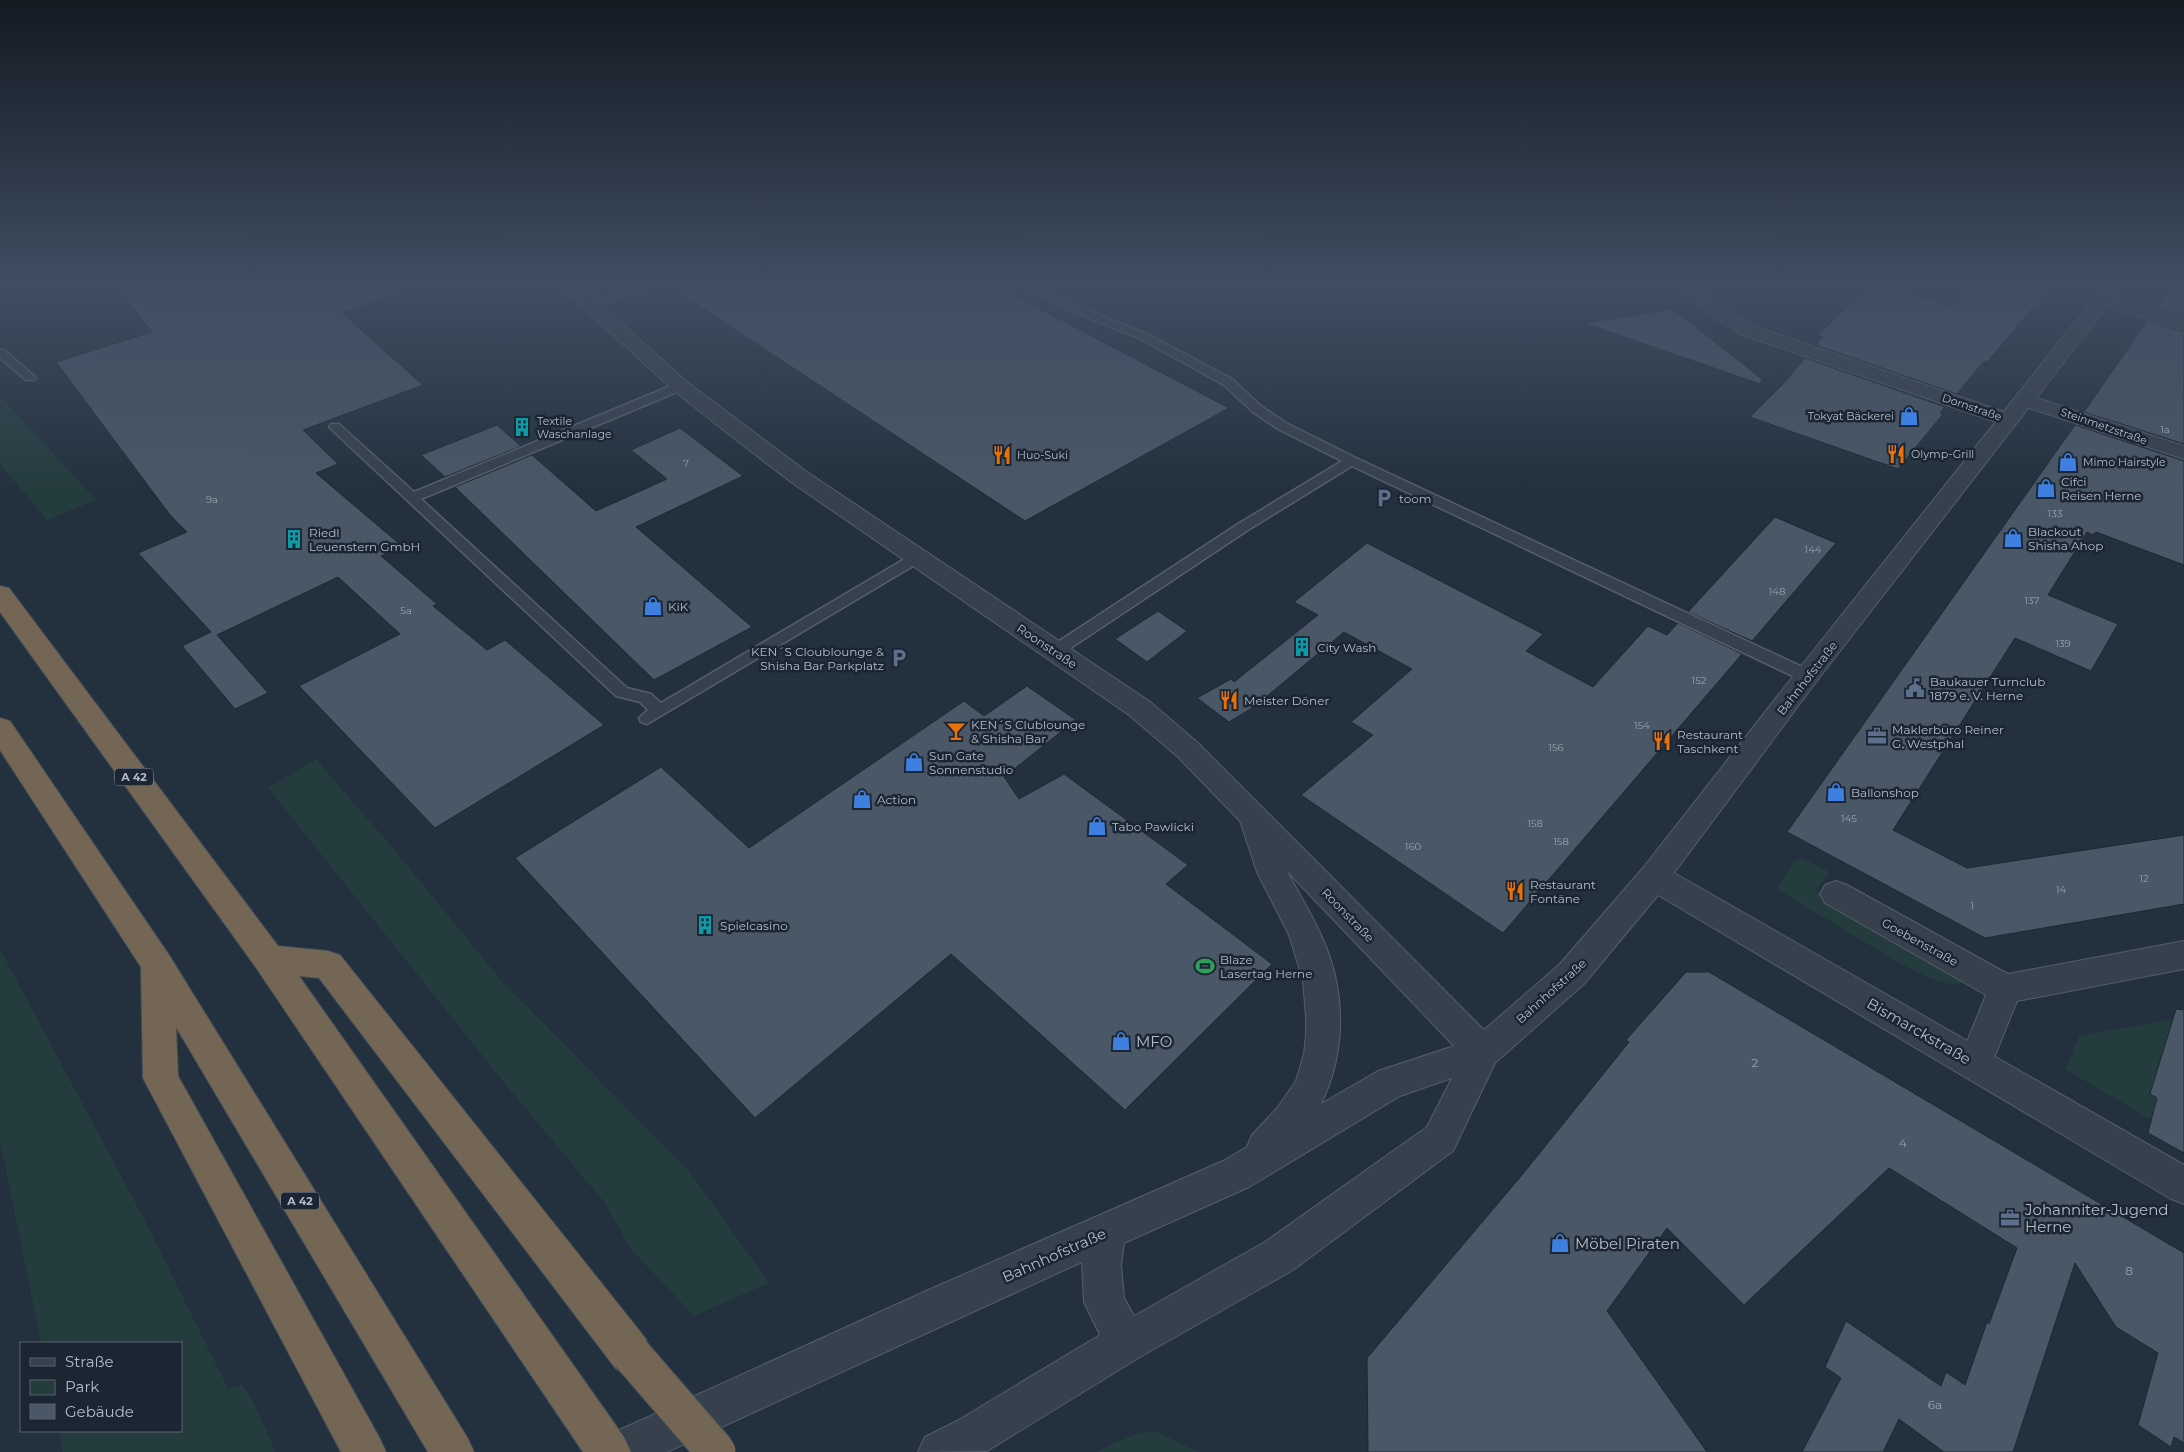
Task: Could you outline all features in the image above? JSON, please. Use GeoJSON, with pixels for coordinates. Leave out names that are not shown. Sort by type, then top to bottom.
{"type":"FeatureCollection","features":[{"type":"Feature","properties":{"kind":"highway","name":"A 42"},"geometry":{"type":"LineString","coordinates":[[0,594],[269,959],[609,1452]]}},
{"type":"Feature","properties":{"kind":"highway","name":"A 42"},"geometry":{"type":"LineString","coordinates":[[0,728],[157,965],[447,1444]]}},
{"type":"Feature","properties":{"kind":"highway"},"geometry":{"type":"LineString","coordinates":[[269,959],[328,965],[631,1354],[716,1452]]}},
{"type":"Feature","properties":{"kind":"highway"},"geometry":{"type":"LineString","coordinates":[[157,965],[162,1078],[364,1452]]}},
{"type":"Feature","properties":{"kind":"street","name":"Roonstraße"},"geometry":{"type":"LineString","coordinates":[[645,355],[742,436],[799,477],[1146,714],[1188,750],[1483,1052]]}},
{"type":"Feature","properties":{"kind":"street","name":"Dornstraße"},"geometry":{"type":"LineString","coordinates":[[1819,355],[2009,420]]}},
{"type":"Feature","properties":{"kind":"street","name":"Bahnhofstraße"},"geometry":{"type":"LineString","coordinates":[[940,1452],[972,1436],[1126,1343],[1279,1256],[1389,1178],[1440,1139],[1483,1052],[1572,974],[1654,877],[1807,676],[2060,355]]}},
{"type":"Feature","properties":{"kind":"street","name":"Steinmetzstraße"},"geometry":{"type":"LineString","coordinates":[[2024,400],[2184,453]]}},
{"type":"Feature","properties":{"kind":"street"},"geometry":{"type":"LineString","coordinates":[[1236,1174],[1271,1141],[1294,1114],[1311,1087],[1320,1056],[1324,1017],[1320,978],[1309,945],[1267,862],[1253,817]]}},
{"type":"Feature","properties":{"kind":"street","name":"Bismarckstraße"},"geometry":{"type":"LineString","coordinates":[[1654,877],[2184,1186]]}},
{"type":"Feature","properties":{"kind":"street","name":"Goebenstraße"},"geometry":{"type":"LineString","coordinates":[[1836,894],[2005,989]]}},
{"type":"Feature","properties":{"kind":"street"},"geometry":{"type":"LineString","coordinates":[[1975,1064],[2005,989],[2184,955]]}},
{"type":"Feature","properties":{"kind":"street","name":"Bahnhofstraße"},"geometry":{"type":"LineString","coordinates":[[619,1452],[938,1306],[1236,1174],[1390,1083],[1483,1052]]}},
{"type":"Feature","properties":{"kind":"street"},"geometry":{"type":"LineString","coordinates":[[1107,1232],[1101,1265],[1104,1302],[1126,1343]]}},
{"type":"Feature","properties":{"kind":"lane"},"geometry":{"type":"LineString","coordinates":[[3,355],[30,378]]}},
{"type":"Feature","properties":{"kind":"lane"},"geometry":{"type":"LineString","coordinates":[[1178,355],[1228,382],[1257,409],[1282,426],[1351,461],[1807,676]]}},
{"type":"Feature","properties":{"kind":"lane"},"geometry":{"type":"LineString","coordinates":[[412,498],[680,386]]}},
{"type":"Feature","properties":{"kind":"lane"},"geometry":{"type":"LineString","coordinates":[[335,427],[622,692],[645,698],[653,714],[918,558]]}},
{"type":"Feature","properties":{"kind":"lane"},"geometry":{"type":"LineString","coordinates":[[1055,651],[1235,532],[1351,461]]}},
{"type":"Feature","properties":{"kind":"green space"},"geometry":{"type":"Polygon","coordinates":[[[0,396],[96,500],[47,520],[0,464],[0,396]]]}},
{"type":"Feature","properties":{"kind":"green space"},"geometry":{"type":"Polygon","coordinates":[[[316,759],[402,859],[501,980],[689,1171],[769,1283],[694,1316],[631,1249],[605,1203],[510,1090],[268,788],[316,759]]]}},
{"type":"Feature","properties":{"kind":"green space"},"geometry":{"type":"Polygon","coordinates":[[[1802,858],[1830,872],[1815,891],[1953,972],[1962,982],[1959,985],[1947,983],[1918,973],[1777,889],[1794,861],[1802,858]]]}},
{"type":"Feature","properties":{"kind":"green space"},"geometry":{"type":"Polygon","coordinates":[[[0,949],[142,1215],[228,1388],[242,1385],[252,1399],[276,1452],[63,1452],[59,1432],[182,1432],[182,1342],[41,1342],[0,1140],[0,949]]]}},
{"type":"Feature","properties":{"kind":"green space"},"geometry":{"type":"Polygon","coordinates":[[[2184,1017],[2152,1120],[2065,1069],[2079,1036],[2184,1017]]]}},
{"type":"Feature","properties":{"kind":"green space"},"geometry":{"type":"Polygon","coordinates":[[[1156,1431],[1198,1452],[1097,1452],[1126,1438],[1156,1431]]]}},
{"type":"Feature","properties":{"kind":"building"},"geometry":{"type":"Polygon","coordinates":[[[79,355],[389,355],[423,385],[303,430],[338,464],[316,473],[402,546],[381,556],[437,604],[433,606],[487,650],[505,640],[604,725],[435,828],[299,686],[400,634],[338,577],[217,635],[268,693],[235,709],[182,646],[211,632],[138,553],[187,532],[170,515],[56,362],[79,355]]]}},
{"type":"Feature","properties":{"kind":"building"},"geometry":{"type":"Polygon","coordinates":[[[773,355],[1127,355],[1229,408],[1025,521],[773,355]]]}},
{"type":"Feature","properties":{"kind":"building"},"geometry":{"type":"Polygon","coordinates":[[[1676,355],[1731,355],[1762,379],[1760,384],[1676,355]]]}},
{"type":"Feature","properties":{"kind":"building"},"geometry":{"type":"Polygon","coordinates":[[[1844,355],[1993,355],[1987,362],[1984,361],[1957,394],[1844,355]]]}},
{"type":"Feature","properties":{"kind":"building"},"geometry":{"type":"Polygon","coordinates":[[[2124,355],[2184,355],[2184,444],[2084,412],[2124,355]]]}},
{"type":"Feature","properties":{"kind":"building"},"geometry":{"type":"Polygon","coordinates":[[[1805,358],[1945,407],[1940,413],[1943,414],[1898,469],[1750,417],[1784,383],[1805,358]]]}},
{"type":"Feature","properties":{"kind":"building"},"geometry":{"type":"Polygon","coordinates":[[[497,425],[521,446],[445,477],[421,455],[497,425]]]}},
{"type":"Feature","properties":{"kind":"building"},"geometry":{"type":"Polygon","coordinates":[[[2075,425],[2184,461],[2184,565],[2096,532],[2093,535],[2087,532],[2048,595],[2118,624],[2091,671],[2015,638],[1893,830],[1967,868],[2184,835],[2184,904],[1985,938],[1787,832],[2075,425]]]}},
{"type":"Feature","properties":{"kind":"building"},"geometry":{"type":"Polygon","coordinates":[[[680,428],[743,476],[636,527],[752,627],[654,680],[455,487],[532,455],[596,511],[667,479],[631,450],[680,428]]]}},
{"type":"Feature","properties":{"kind":"building"},"geometry":{"type":"Polygon","coordinates":[[[1775,517],[1836,543],[1752,641],[1688,612],[1775,517]]]}},
{"type":"Feature","properties":{"kind":"building"},"geometry":{"type":"Polygon","coordinates":[[[1367,543],[1543,634],[1526,651],[1593,687],[1648,626],[1667,635],[1678,623],[1742,654],[1503,933],[1301,795],[1373,735],[1351,722],[1412,669],[1344,632],[1254,707],[1229,722],[1197,698],[1231,679],[1234,682],[1318,615],[1294,602],[1367,543]]]}},
{"type":"Feature","properties":{"kind":"building"},"geometry":{"type":"Polygon","coordinates":[[[1158,611],[1187,631],[1147,662],[1115,639],[1158,611]]]}},
{"type":"Feature","properties":{"kind":"building"},"geometry":{"type":"Polygon","coordinates":[[[1027,686],[1076,720],[1004,777],[1019,799],[1064,774],[1188,865],[1166,884],[1272,964],[1125,1110],[951,954],[755,1118],[515,858],[661,767],[749,848],[964,701],[984,716],[1027,686]]]}},
{"type":"Feature","properties":{"kind":"building"},"geometry":{"type":"Polygon","coordinates":[[[1686,972],[1709,972],[2184,1253],[2184,1443],[2174,1437],[2171,1447],[2138,1425],[2158,1353],[2116,1327],[2075,1263],[2013,1452],[1944,1452],[1899,1419],[1883,1452],[1802,1452],[1841,1378],[1825,1367],[1846,1321],[1941,1386],[1946,1372],[1965,1385],[1987,1322],[1989,1324],[2017,1248],[1889,1168],[1744,1305],[1667,1228],[1607,1311],[1707,1452],[1368,1452],[1367,1358],[1522,1175],[1629,1042],[1626,1040],[1686,972]]]}},
{"type":"Feature","properties":{"kind":"building"},"geometry":{"type":"Polygon","coordinates":[[[2176,1009],[2184,1010],[2184,1153],[2148,1133],[2157,1098],[2150,1094],[2176,1009]]]}},
{"type":"Feature","properties":{"kind":"place","name":"Tokyat Bäckerei"},"geometry":{"type":"Point","coordinates":[1909,416]}},
{"type":"Feature","properties":{"kind":"place","name":"Textile Waschanlage"},"geometry":{"type":"Point","coordinates":[522,427]}},
{"type":"Feature","properties":{"kind":"place","name":"Olymp-Grill"},"geometry":{"type":"Point","coordinates":[1896,454]}},
{"type":"Feature","properties":{"kind":"place","name":"Huo-Suki"},"geometry":{"type":"Point","coordinates":[1002,455]}},
{"type":"Feature","properties":{"kind":"place","name":"Mimo Hairstyle"},"geometry":{"type":"Point","coordinates":[2068,462]}},
{"type":"Feature","properties":{"kind":"place","name":"Cifci Reisen Herne"},"geometry":{"type":"Point","coordinates":[2046,488]}},
{"type":"Feature","properties":{"kind":"place","name":"toom"},"geometry":{"type":"Point","coordinates":[1384,498]}},
{"type":"Feature","properties":{"kind":"place","name":"Blackout Shisha Ahop"},"geometry":{"type":"Point","coordinates":[2013,538]}},
{"type":"Feature","properties":{"kind":"place","name":"Riedl Leuenstern GmbH"},"geometry":{"type":"Point","coordinates":[294,539]}},
{"type":"Feature","properties":{"kind":"place","name":"KiK"},"geometry":{"type":"Point","coordinates":[653,606]}},
{"type":"Feature","properties":{"kind":"place","name":"City Wash"},"geometry":{"type":"Point","coordinates":[1302,647]}},
{"type":"Feature","properties":{"kind":"place","name":"KEN´S Cloublounge & Shisha Bar Parkplatz"},"geometry":{"type":"Point","coordinates":[899,658]}},
{"type":"Feature","properties":{"kind":"place","name":"Baukauer Turnclub 1879 e. V. Herne"},"geometry":{"type":"Point","coordinates":[1915,688]}},
{"type":"Feature","properties":{"kind":"place","name":"Meister Döner"},"geometry":{"type":"Point","coordinates":[1229,700]}},
{"type":"Feature","properties":{"kind":"place","name":"KEN´S Clublounge & Shisha Bar"},"geometry":{"type":"Point","coordinates":[956,731]}},
{"type":"Feature","properties":{"kind":"place","name":"Maklerbüro Reiner G. Westphal"},"geometry":{"type":"Point","coordinates":[1877,736]}},
{"type":"Feature","properties":{"kind":"place","name":"Restaurant Taschkent"},"geometry":{"type":"Point","coordinates":[1662,741]}},
{"type":"Feature","properties":{"kind":"place","name":"Sun Gate Sonnenstudio"},"geometry":{"type":"Point","coordinates":[914,762]}},
{"type":"Feature","properties":{"kind":"place","name":"Ballonshop"},"geometry":{"type":"Point","coordinates":[1836,792]}},
{"type":"Feature","properties":{"kind":"place","name":"Action"},"geometry":{"type":"Point","coordinates":[862,799]}},
{"type":"Feature","properties":{"kind":"place","name":"Tabo Pawlicki"},"geometry":{"type":"Point","coordinates":[1097,826]}},
{"type":"Feature","properties":{"kind":"place","name":"Restaurant Fontäne"},"geometry":{"type":"Point","coordinates":[1515,891]}},
{"type":"Feature","properties":{"kind":"place","name":"Spielcasino"},"geometry":{"type":"Point","coordinates":[705,925]}},
{"type":"Feature","properties":{"kind":"place","name":"Blaze Lasertag Herne"},"geometry":{"type":"Point","coordinates":[1205,966]}},
{"type":"Feature","properties":{"kind":"place","name":"MFO"},"geometry":{"type":"Point","coordinates":[1121,1041]}},
{"type":"Feature","properties":{"kind":"place","name":"Johanniter-Jugend Herne"},"geometry":{"type":"Point","coordinates":[2010,1218]}},
{"type":"Feature","properties":{"kind":"place","name":"Möbel Piraten"},"geometry":{"type":"Point","coordinates":[1560,1243]}}]}
